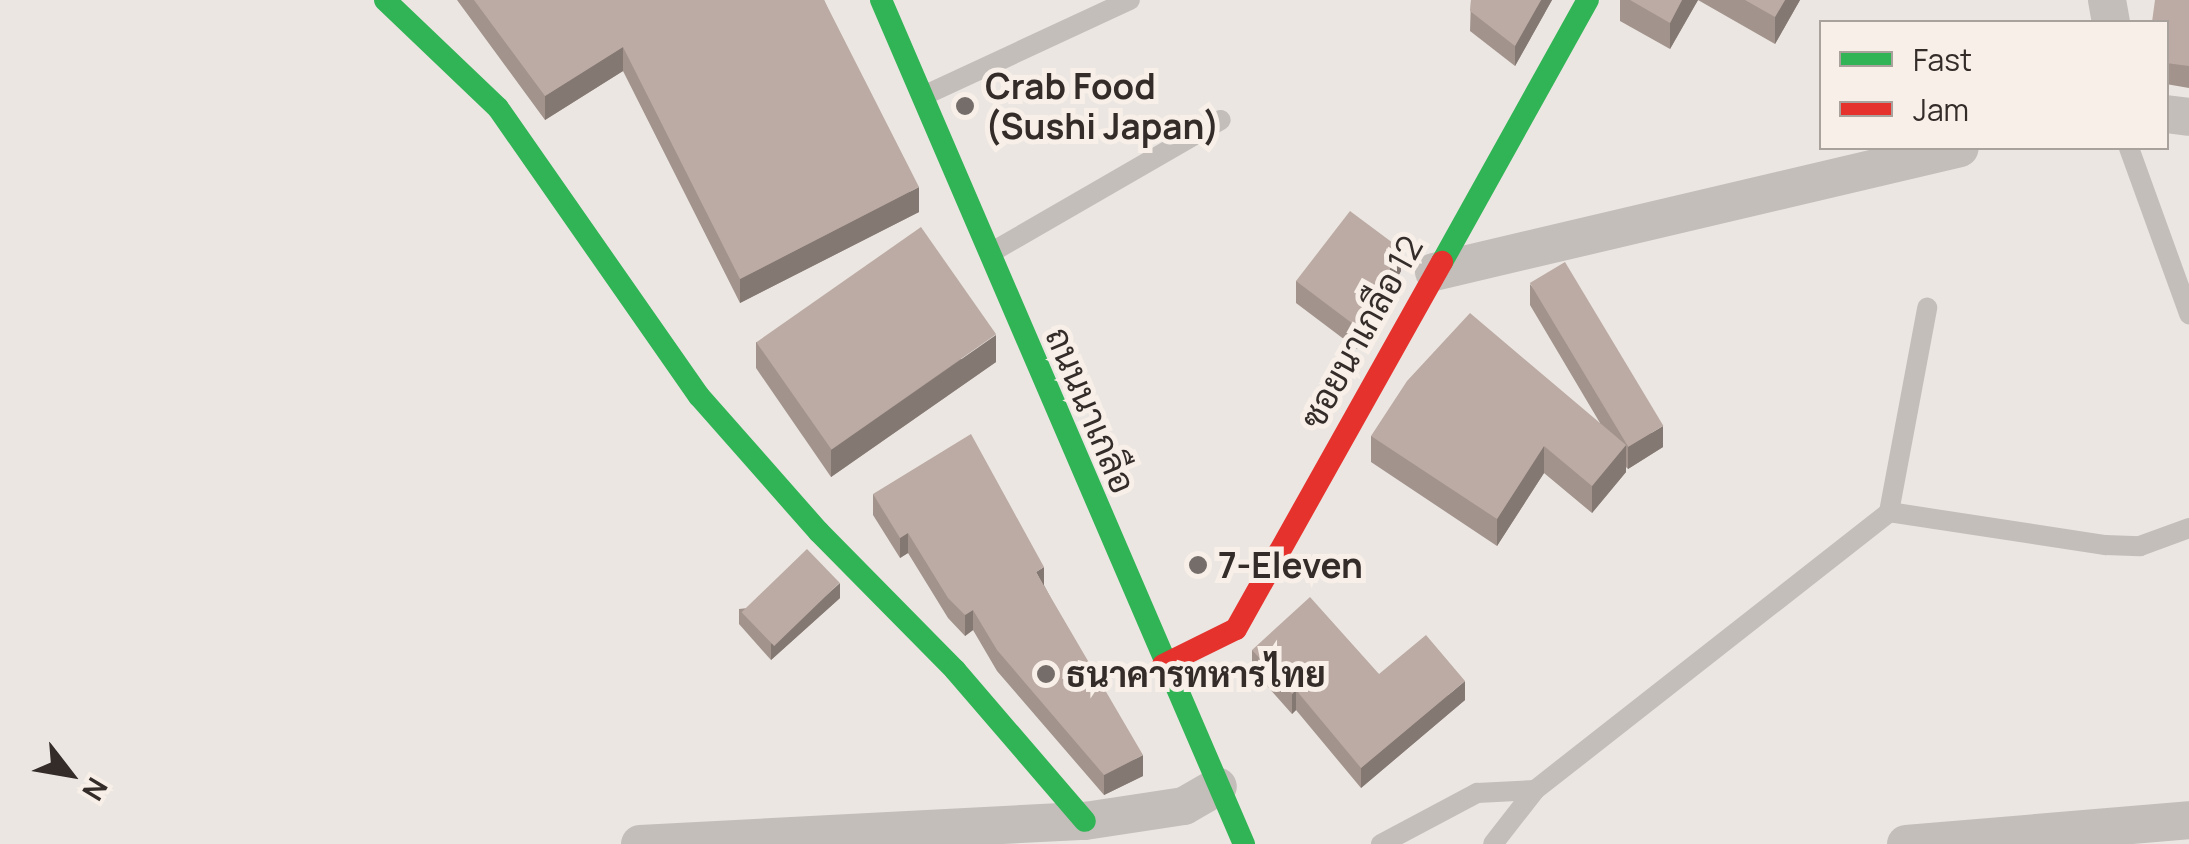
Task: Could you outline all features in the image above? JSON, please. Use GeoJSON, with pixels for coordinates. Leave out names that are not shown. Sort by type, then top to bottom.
{"type":"FeatureCollection","features":[{"type":"Feature","properties":{"kind":"street"},"geometry":{"type":"LineString","coordinates":[[386,0],[498,108],[698,396],[819,532],[955,670],[1085,821]]}},
{"type":"Feature","properties":{"kind":"street","name":"ถนนนาเกลือ"},"geometry":{"type":"LineString","coordinates":[[881,0],[986,256],[1244,844]]}},
{"type":"Feature","properties":{"kind":"street","name":"ซอยนาเกลือ 12"},"geometry":{"type":"LineString","coordinates":[[1163,665],[1236,628],[1588,0]]}},
{"type":"Feature","properties":{"kind":"street"},"geometry":{"type":"LineString","coordinates":[[1434,272],[1952,150]]}},
{"type":"Feature","properties":{"kind":"street"},"geometry":{"type":"LineString","coordinates":[[640,844],[1085,821],[1184,806],[1218,786]]}},
{"type":"Feature","properties":{"kind":"street"},"geometry":{"type":"LineString","coordinates":[[1906,844],[2189,820]]}},
{"type":"Feature","properties":{"kind":"lane"},"geometry":{"type":"LineString","coordinates":[[922,97],[1130,0]]}},
{"type":"Feature","properties":{"kind":"lane"},"geometry":{"type":"LineString","coordinates":[[986,256],[1221,120]]}},
{"type":"Feature","properties":{"kind":"lane"},"geometry":{"type":"LineString","coordinates":[[2130,150],[2189,314]]}},
{"type":"Feature","properties":{"kind":"lane"},"geometry":{"type":"LineString","coordinates":[[1493,844],[1534,790],[1889,512],[1928,308]]}},
{"type":"Feature","properties":{"kind":"lane"},"geometry":{"type":"LineString","coordinates":[[1889,512],[2105,545],[2140,546],[2189,528]]}},
{"type":"Feature","properties":{"kind":"lane"},"geometry":{"type":"LineString","coordinates":[[1381,844],[1477,793],[1534,790]]}},
{"type":"Feature","properties":{"kind":"building"},"geometry":{"type":"Polygon","coordinates":[[[474,0],[824,0],[919,187],[740,279],[623,47],[545,96],[474,0]]]}},
{"type":"Feature","properties":{"kind":"building"},"geometry":{"type":"Polygon","coordinates":[[[1471,0],[1541,0],[1515,46],[1470,11],[1471,0]]]}},
{"type":"Feature","properties":{"kind":"building"},"geometry":{"type":"Polygon","coordinates":[[[1630,0],[1682,0],[1670,23],[1630,0]]]}},
{"type":"Feature","properties":{"kind":"building"},"geometry":{"type":"Polygon","coordinates":[[[1745,0],[1785,0],[1775,17],[1745,0]]]}},
{"type":"Feature","properties":{"kind":"building"},"geometry":{"type":"Polygon","coordinates":[[[2155,0],[2189,0],[2189,66],[2169,63],[2169,20],[2152,20],[2155,0]]]}},
{"type":"Feature","properties":{"kind":"building"},"geometry":{"type":"Polygon","coordinates":[[[1350,211],[1401,249],[1357,327],[1296,281],[1350,211]]]}},
{"type":"Feature","properties":{"kind":"building"},"geometry":{"type":"Polygon","coordinates":[[[921,227],[996,334],[831,450],[756,342],[921,227]]]}},
{"type":"Feature","properties":{"kind":"building"},"geometry":{"type":"Polygon","coordinates":[[[1565,262],[1663,426],[1628,447],[1530,283],[1565,262]]]}},
{"type":"Feature","properties":{"kind":"building"},"geometry":{"type":"Polygon","coordinates":[[[1470,313],[1626,445],[1592,486],[1544,446],[1497,519],[1371,436],[1407,381],[1470,313]]]}},
{"type":"Feature","properties":{"kind":"building"},"geometry":{"type":"Polygon","coordinates":[[[971,434],[1044,567],[1036,572],[1143,755],[1104,775],[997,650],[973,610],[965,615],[948,598],[908,533],[900,538],[873,494],[971,434]]]}},
{"type":"Feature","properties":{"kind":"building"},"geometry":{"type":"Polygon","coordinates":[[[807,549],[840,583],[774,646],[742,612],[807,549]]]}},
{"type":"Feature","properties":{"kind":"building"},"geometry":{"type":"Polygon","coordinates":[[[1310,597],[1379,674],[1426,635],[1465,681],[1361,768],[1296,690],[1292,694],[1252,650],[1310,597]]]}},
{"type":"Feature","properties":{"kind":"traffic: fast"},"geometry":{"type":"LineString","coordinates":[[385,0],[498,108],[699,396],[819,532],[955,670],[1085,821]]}},
{"type":"Feature","properties":{"kind":"traffic: fast"},"geometry":{"type":"LineString","coordinates":[[881,0],[1244,844]]}},
{"type":"Feature","properties":{"kind":"traffic: fast"},"geometry":{"type":"LineString","coordinates":[[1442,262],[1588,0]]}},
{"type":"Feature","properties":{"kind":"traffic: jam"},"geometry":{"type":"LineString","coordinates":[[1163,665],[1236,629],[1442,262]]}},
{"type":"Feature","properties":{"kind":"place","name":"Crab Food (Sushi Japan)"},"geometry":{"type":"Point","coordinates":[965,106]}},
{"type":"Feature","properties":{"kind":"place","name":"7-Eleven"},"geometry":{"type":"Point","coordinates":[1198,565]}},
{"type":"Feature","properties":{"kind":"place","name":"ธนาคารทหารไทย"},"geometry":{"type":"Point","coordinates":[1046,674]}}]}
